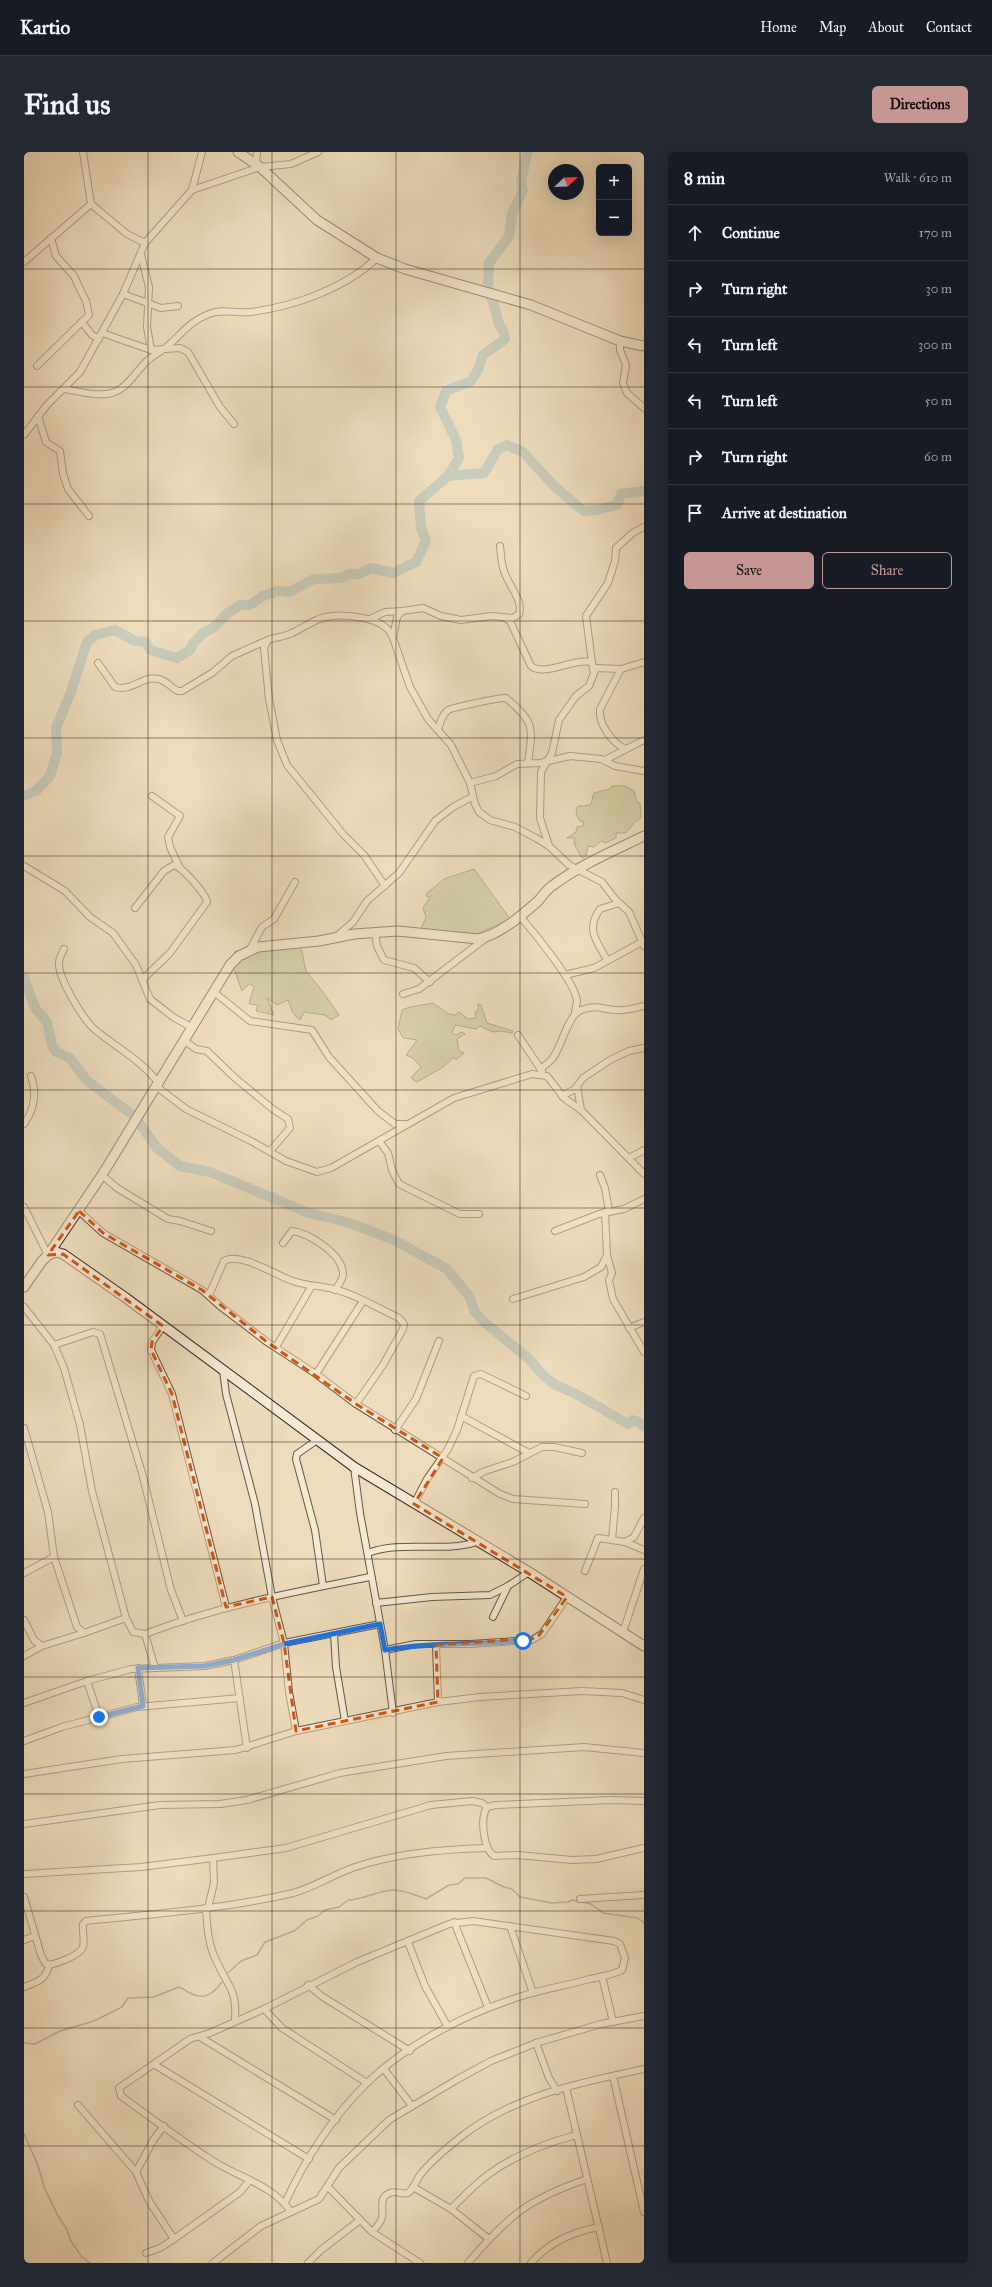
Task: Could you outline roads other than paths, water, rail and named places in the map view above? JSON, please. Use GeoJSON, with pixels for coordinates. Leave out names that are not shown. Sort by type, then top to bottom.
{"type":"FeatureCollection","features":[{"type":"Feature","properties":{"kind":"street"},"geometry":{"type":"LineString","coordinates":[[83,152],[91,204],[127,234],[145,243]]}},
{"type":"Feature","properties":{"kind":"street"},"geometry":{"type":"LineString","coordinates":[[24,435],[38,416],[80,372],[123,294],[145,243],[192,190],[202,152]]}},
{"type":"Feature","properties":{"kind":"street"},"geometry":{"type":"LineString","coordinates":[[238,152],[258,165],[317,220],[377,258],[405,269],[531,305],[620,341],[644,346]]}},
{"type":"Feature","properties":{"kind":"street"},"geometry":{"type":"LineString","coordinates":[[256,152],[258,165]]}},
{"type":"Feature","properties":{"kind":"street"},"geometry":{"type":"LineString","coordinates":[[192,190],[258,165],[291,164],[318,152]]}},
{"type":"Feature","properties":{"kind":"street"},"geometry":{"type":"LineString","coordinates":[[24,262],[91,204]]}},
{"type":"Feature","properties":{"kind":"street"},"geometry":{"type":"LineString","coordinates":[[37,366],[89,315],[86,301],[74,276],[56,256],[51,238]]}},
{"type":"Feature","properties":{"kind":"street"},"geometry":{"type":"LineString","coordinates":[[141,254],[148,279],[147,327],[151,350]]}},
{"type":"Feature","properties":{"kind":"street"},"geometry":{"type":"LineString","coordinates":[[64,389],[100,394],[117,392],[136,375],[147,361],[163,350],[190,324],[208,314],[219,311],[239,313],[258,311],[295,301],[336,286],[365,269],[377,258]]}},
{"type":"Feature","properties":{"kind":"street"},"geometry":{"type":"LineString","coordinates":[[123,294],[148,305],[166,308],[178,306]]}},
{"type":"Feature","properties":{"kind":"street"},"geometry":{"type":"LineString","coordinates":[[82,322],[92,335],[151,350],[180,348],[188,352],[220,407],[234,424]]}},
{"type":"Feature","properties":{"kind":"street"},"geometry":{"type":"LineString","coordinates":[[620,341],[620,350],[626,366],[623,383],[627,394],[644,408]]}},
{"type":"Feature","properties":{"kind":"street"},"geometry":{"type":"LineString","coordinates":[[38,416],[46,442],[58,448],[62,454],[63,474],[68,489],[88,516]]}},
{"type":"Feature","properties":{"kind":"street"},"geometry":{"type":"LineString","coordinates":[[549,846],[540,818],[541,772],[549,761],[559,720],[576,696],[589,686],[593,670],[586,616],[608,583],[615,561],[616,548],[634,532],[644,527]]}},
{"type":"Feature","properties":{"kind":"street"},"geometry":{"type":"LineString","coordinates":[[370,619],[385,612],[423,608],[441,616],[461,620],[492,616],[505,618],[516,617],[520,611],[518,602],[504,573],[500,546]]}},
{"type":"Feature","properties":{"kind":"street"},"geometry":{"type":"LineString","coordinates":[[393,638],[397,617],[402,610]]}},
{"type":"Feature","properties":{"kind":"street"},"geometry":{"type":"LineString","coordinates":[[98,663],[114,687],[129,688],[155,679],[161,680],[178,691],[182,691],[212,673],[232,656],[268,640],[284,636],[326,617],[370,619],[386,627],[393,638],[414,696],[428,720],[451,746],[470,783],[472,797],[479,812],[490,820],[526,832],[549,846],[570,865],[602,882],[619,903],[629,912],[643,944],[607,960],[594,968],[565,976]]}},
{"type":"Feature","properties":{"kind":"street"},"geometry":{"type":"LineString","coordinates":[[505,618],[510,621],[531,666],[534,669],[544,670],[573,663],[591,662]]}},
{"type":"Feature","properties":{"kind":"street"},"geometry":{"type":"LineString","coordinates":[[268,640],[264,648],[269,699],[276,740],[287,765],[343,834],[364,855],[385,886]]}},
{"type":"Feature","properties":{"kind":"street"},"geometry":{"type":"LineString","coordinates":[[593,670],[600,667],[621,669],[644,662]]}},
{"type":"Feature","properties":{"kind":"street"},"geometry":{"type":"LineString","coordinates":[[621,669],[600,709],[599,715],[604,727],[618,746],[625,749]]}},
{"type":"Feature","properties":{"kind":"street"},"geometry":{"type":"LineString","coordinates":[[438,730],[442,718],[450,709],[497,698],[506,698],[524,714],[529,722],[532,735],[528,763]]}},
{"type":"Feature","properties":{"kind":"street"},"geometry":{"type":"LineString","coordinates":[[605,760],[644,740]]}},
{"type":"Feature","properties":{"kind":"street"},"geometry":{"type":"LineString","coordinates":[[470,783],[496,776],[517,764],[549,761],[577,756],[605,760],[615,766],[644,771]]}},
{"type":"Feature","properties":{"kind":"street"},"geometry":{"type":"LineString","coordinates":[[142,980],[170,953],[206,905],[205,896],[180,868],[170,847],[168,836],[180,816],[152,796]]}},
{"type":"Feature","properties":{"kind":"street"},"geometry":{"type":"LineString","coordinates":[[334,938],[353,922],[367,901],[399,873],[435,821],[453,807],[472,797]]}},
{"type":"Feature","properties":{"kind":"street"},"geometry":{"type":"LineString","coordinates":[[403,994],[419,990],[487,937],[536,903],[551,887],[577,869],[644,836]]}},
{"type":"Feature","properties":{"kind":"street"},"geometry":{"type":"LineString","coordinates":[[135,908],[167,868],[174,865],[180,868]]}},
{"type":"Feature","properties":{"kind":"street"},"geometry":{"type":"LineString","coordinates":[[24,866],[65,891],[90,917],[113,933],[136,965],[147,995],[152,1002],[193,1028]]}},
{"type":"Feature","properties":{"kind":"street"},"geometry":{"type":"LineString","coordinates":[[250,949],[262,927],[274,919],[295,882]]}},
{"type":"Feature","properties":{"kind":"street"},"geometry":{"type":"LineString","coordinates":[[607,960],[592,931],[591,925],[600,909],[619,903]]}},
{"type":"Feature","properties":{"kind":"street"},"geometry":{"type":"LineString","coordinates":[[519,915],[531,928],[565,976],[576,996],[575,1013]]}},
{"type":"Feature","properties":{"kind":"street"},"geometry":{"type":"LineString","coordinates":[[24,1287],[79,1211],[134,1120],[158,1086],[230,965],[239,956],[250,949],[270,944],[305,942],[375,932],[398,931],[478,939],[487,937]]}},
{"type":"Feature","properties":{"kind":"street"},"geometry":{"type":"LineString","coordinates":[[375,932],[377,946],[384,960],[414,968],[430,982]]}},
{"type":"Feature","properties":{"kind":"street"},"geometry":{"type":"LineString","coordinates":[[64,949],[59,961],[60,972],[89,1023],[149,1072],[158,1086],[186,1109],[299,1166],[322,1172],[398,1130],[404,1124],[454,1098],[473,1091],[504,1084],[532,1074],[547,1076]]}},
{"type":"Feature","properties":{"kind":"street"},"geometry":{"type":"LineString","coordinates":[[214,992],[250,1021],[314,1031],[329,1057],[378,1111],[395,1124],[404,1124]]}},
{"type":"Feature","properties":{"kind":"street"},"geometry":{"type":"LineString","coordinates":[[540,1069],[555,1055],[558,1046],[568,1028],[571,1017],[575,1013],[597,1006],[615,1010],[644,1006]]}},
{"type":"Feature","properties":{"kind":"street"},"geometry":{"type":"LineString","coordinates":[[518,1035],[540,1069],[562,1096],[581,1110],[644,1174]]}},
{"type":"Feature","properties":{"kind":"street"},"geometry":{"type":"LineString","coordinates":[[185,1042],[196,1049],[207,1051],[235,1078],[274,1110],[288,1119],[290,1128],[270,1151]]}},
{"type":"Feature","properties":{"kind":"street"},"geometry":{"type":"LineString","coordinates":[[562,1096],[578,1086],[588,1074],[610,1060],[644,1048]]}},
{"type":"Feature","properties":{"kind":"street"},"geometry":{"type":"LineString","coordinates":[[24,1124],[33,1107],[34,1088],[31,1076]]}},
{"type":"Feature","properties":{"kind":"street"},"geometry":{"type":"LineString","coordinates":[[578,1086],[581,1110]]}},
{"type":"Feature","properties":{"kind":"street"},"geometry":{"type":"LineString","coordinates":[[379,1140],[388,1153],[392,1170],[399,1184],[460,1214],[479,1214]]}},
{"type":"Feature","properties":{"kind":"street"},"geometry":{"type":"LineString","coordinates":[[629,1158],[644,1150]]}},
{"type":"Feature","properties":{"kind":"street"},"geometry":{"type":"LineString","coordinates":[[102,1175],[128,1195],[168,1219],[180,1221],[210,1231]]}},
{"type":"Feature","properties":{"kind":"street"},"geometry":{"type":"LineString","coordinates":[[600,1175],[605,1188],[607,1212],[607,1255],[612,1273],[609,1280],[613,1300],[644,1352]]}},
{"type":"Feature","properties":{"kind":"street"},"geometry":{"type":"LineString","coordinates":[[555,1231],[607,1212],[624,1209],[644,1199]]}},
{"type":"Feature","properties":{"kind":"street"},"geometry":{"type":"LineString","coordinates":[[24,1206],[48,1255]]}},
{"type":"Feature","properties":{"kind":"street"},"geometry":{"type":"LineString","coordinates":[[79,1211],[103,1233],[169,1269],[209,1295],[227,1312],[356,1404],[395,1430],[431,1450],[472,1478],[506,1497],[585,1504]]}},
{"type":"Feature","properties":{"kind":"street"},"geometry":{"type":"LineString","coordinates":[[283,1243],[292,1231],[301,1232],[320,1242],[340,1262],[342,1267],[342,1280],[335,1290]]}},
{"type":"Feature","properties":{"kind":"street"},"geometry":{"type":"LineString","coordinates":[[48,1255],[56,1252],[63,1254],[164,1326],[354,1467],[529,1572],[644,1646]]}},
{"type":"Feature","properties":{"kind":"street"},"geometry":{"type":"LineString","coordinates":[[513,1299],[584,1277],[601,1267],[607,1255]]}},
{"type":"Feature","properties":{"kind":"street"},"geometry":{"type":"LineString","coordinates":[[209,1295],[224,1261],[228,1259],[244,1260],[291,1281],[311,1287],[335,1290],[399,1318],[404,1324],[403,1329],[386,1360],[356,1404]]}},
{"type":"Feature","properties":{"kind":"street"},"geometry":{"type":"LineString","coordinates":[[276,1347],[311,1287]]}},
{"type":"Feature","properties":{"kind":"street"},"geometry":{"type":"LineString","coordinates":[[316,1374],[363,1301]]}},
{"type":"Feature","properties":{"kind":"street"},"geometry":{"type":"LineString","coordinates":[[24,1307],[54,1346],[64,1368],[80,1425],[92,1490],[126,1618],[133,1632],[145,1634],[226,1607],[272,1596],[370,1577]]}},
{"type":"Feature","properties":{"kind":"street"},"geometry":{"type":"LineString","coordinates":[[629,1328],[644,1322]]}},
{"type":"Feature","properties":{"kind":"street"},"geometry":{"type":"LineString","coordinates":[[164,1326],[152,1342],[151,1350],[172,1394],[226,1607]]}},
{"type":"Feature","properties":{"kind":"street"},"geometry":{"type":"LineString","coordinates":[[54,1346],[93,1332],[100,1334],[142,1473],[171,1590],[183,1621]]}},
{"type":"Feature","properties":{"kind":"street"},"geometry":{"type":"LineString","coordinates":[[395,1430],[416,1399],[439,1341]]}},
{"type":"Feature","properties":{"kind":"street"},"geometry":{"type":"LineString","coordinates":[[223,1370],[226,1394],[255,1504],[272,1596],[284,1644],[289,1692],[296,1731]]}},
{"type":"Feature","properties":{"kind":"street"},"geometry":{"type":"LineString","coordinates":[[414,1504],[427,1479],[443,1458],[451,1442],[474,1376],[479,1374],[526,1396]]}},
{"type":"Feature","properties":{"kind":"street"},"geometry":{"type":"LineString","coordinates":[[461,1416],[529,1453]]}},
{"type":"Feature","properties":{"kind":"street"},"geometry":{"type":"LineString","coordinates":[[24,1428],[48,1512],[54,1557],[77,1628],[84,1633]]}},
{"type":"Feature","properties":{"kind":"street"},"geometry":{"type":"LineString","coordinates":[[317,1440],[297,1454],[296,1459],[315,1530],[323,1586]]}},
{"type":"Feature","properties":{"kind":"street"},"geometry":{"type":"LineString","coordinates":[[472,1478],[485,1471],[513,1462],[529,1453],[547,1446],[582,1453]]}},
{"type":"Feature","properties":{"kind":"street"},"geometry":{"type":"LineString","coordinates":[[354,1467],[360,1514],[368,1553],[370,1577],[385,1650],[393,1713]]}},
{"type":"Feature","properties":{"kind":"street"},"geometry":{"type":"LineString","coordinates":[[612,1540],[616,1506],[615,1492]]}},
{"type":"Feature","properties":{"kind":"street"},"geometry":{"type":"LineString","coordinates":[[626,1542],[634,1536],[644,1518]]}},
{"type":"Feature","properties":{"kind":"street"},"geometry":{"type":"LineString","coordinates":[[634,1536],[638,1546]]}},
{"type":"Feature","properties":{"kind":"street"},"geometry":{"type":"LineString","coordinates":[[585,1571],[597,1539],[626,1542],[638,1546],[644,1550]]}},
{"type":"Feature","properties":{"kind":"street"},"geometry":{"type":"LineString","coordinates":[[368,1553],[384,1548],[425,1548],[465,1545],[477,1542]]}},
{"type":"Feature","properties":{"kind":"street"},"geometry":{"type":"LineString","coordinates":[[24,1573],[54,1557]]}},
{"type":"Feature","properties":{"kind":"street"},"geometry":{"type":"LineString","coordinates":[[622,1632],[644,1569]]}},
{"type":"Feature","properties":{"kind":"street"},"geometry":{"type":"LineString","coordinates":[[376,1604],[432,1597],[490,1595],[508,1586],[529,1572]]}},
{"type":"Feature","properties":{"kind":"street"},"geometry":{"type":"LineString","coordinates":[[493,1617],[508,1586]]}},
{"type":"Feature","properties":{"kind":"street"},"geometry":{"type":"LineString","coordinates":[[385,1650],[416,1644],[436,1645],[532,1640],[542,1634],[567,1597]]}},
{"type":"Feature","properties":{"kind":"street"},"geometry":{"type":"LineString","coordinates":[[24,1656],[42,1646],[126,1618]]}},
{"type":"Feature","properties":{"kind":"street"},"geometry":{"type":"LineString","coordinates":[[24,1620],[34,1640],[42,1646]]}},
{"type":"Feature","properties":{"kind":"street"},"geometry":{"type":"LineString","coordinates":[[24,1703],[87,1681],[138,1668],[205,1666],[234,1660],[284,1644],[380,1624]]}},
{"type":"Feature","properties":{"kind":"street"},"geometry":{"type":"LineString","coordinates":[[145,1634],[155,1668]]}},
{"type":"Feature","properties":{"kind":"street"},"geometry":{"type":"LineString","coordinates":[[334,1634],[336,1667],[345,1721]]}},
{"type":"Feature","properties":{"kind":"street"},"geometry":{"type":"LineString","coordinates":[[436,1645],[438,1702]]}},
{"type":"Feature","properties":{"kind":"street"},"geometry":{"type":"LineString","coordinates":[[234,1660],[247,1748]]}},
{"type":"Feature","properties":{"kind":"street"},"geometry":{"type":"LineString","coordinates":[[138,1668],[143,1706]]}},
{"type":"Feature","properties":{"kind":"street"},"geometry":{"type":"LineString","coordinates":[[87,1681],[99,1717]]}},
{"type":"Feature","properties":{"kind":"street"},"geometry":{"type":"LineString","coordinates":[[24,1774],[122,1759],[228,1751],[247,1748],[296,1731],[393,1713],[438,1702],[494,1696],[582,1690],[622,1693],[644,1700]]}},
{"type":"Feature","properties":{"kind":"street"},"geometry":{"type":"LineString","coordinates":[[24,1741],[62,1727],[143,1706],[240,1698]]}},
{"type":"Feature","properties":{"kind":"street"},"geometry":{"type":"LineString","coordinates":[[24,1824],[160,1805],[242,1801],[340,1773],[446,1756],[584,1747],[644,1753]]}},
{"type":"Feature","properties":{"kind":"street"},"geometry":{"type":"LineString","coordinates":[[24,1874],[141,1867],[286,1848],[431,1805],[472,1801],[482,1803],[487,1807],[611,1800],[644,1801]]}},
{"type":"Feature","properties":{"kind":"street"},"geometry":{"type":"LineString","coordinates":[[487,1807],[484,1815],[487,1848],[494,1856],[518,1855],[563,1860],[596,1859],[644,1848]]}},
{"type":"Feature","properties":{"kind":"street"},"geometry":{"type":"LineString","coordinates":[[49,1965],[80,1950],[83,1946],[82,1924],[86,1921],[240,1905],[304,1890],[330,1876],[362,1865],[435,1851],[487,1848]]}},
{"type":"Feature","properties":{"kind":"street"},"geometry":{"type":"LineString","coordinates":[[213,1858],[214,1883],[207,1908],[210,1946],[216,1961],[235,1996],[235,2021]]}},
{"type":"Feature","properties":{"kind":"street"},"geometry":{"type":"LineString","coordinates":[[580,1899],[644,1896]]}},
{"type":"Feature","properties":{"kind":"street"},"geometry":{"type":"LineString","coordinates":[[24,1897],[43,1960],[49,1965]]}},
{"type":"Feature","properties":{"kind":"street"},"geometry":{"type":"LineString","coordinates":[[285,2203],[309,2159],[336,2120],[367,2083],[384,2069],[448,2027],[488,2007],[532,1993],[622,1970],[625,1958],[620,1944],[589,1937],[473,1921],[454,1922],[357,1962],[308,1985],[264,2009],[200,2037],[190,2039],[155,2065],[121,2086],[119,2092],[121,2096],[214,2161],[264,2186],[285,2203],[291,2212]]}},
{"type":"Feature","properties":{"kind":"street"},"geometry":{"type":"LineString","coordinates":[[454,1922],[488,2007]]}},
{"type":"Feature","properties":{"kind":"street"},"geometry":{"type":"LineString","coordinates":[[510,1926],[532,1993]]}},
{"type":"Feature","properties":{"kind":"street"},"geometry":{"type":"LineString","coordinates":[[24,1940],[35,1936]]}},
{"type":"Feature","properties":{"kind":"street"},"geometry":{"type":"LineString","coordinates":[[408,1942],[426,1986],[448,2027]]}},
{"type":"Feature","properties":{"kind":"street"},"geometry":{"type":"LineString","coordinates":[[24,1987],[42,1980],[49,1965]]}},
{"type":"Feature","properties":{"kind":"street"},"geometry":{"type":"LineString","coordinates":[[602,1976],[613,2022]]}},
{"type":"Feature","properties":{"kind":"street"},"geometry":{"type":"LineString","coordinates":[[308,1985],[323,1997],[410,2051]]}},
{"type":"Feature","properties":{"kind":"street"},"geometry":{"type":"LineString","coordinates":[[264,2009],[282,2028],[367,2083]]}},
{"type":"Feature","properties":{"kind":"street"},"geometry":{"type":"LineString","coordinates":[[213,2263],[261,2226],[312,2204],[324,2194],[339,2168],[389,2120],[481,2066],[536,2043],[613,2022],[644,2016]]}},
{"type":"Feature","properties":{"kind":"street"},"geometry":{"type":"LineString","coordinates":[[200,2037],[336,2120]]}},
{"type":"Feature","properties":{"kind":"street"},"geometry":{"type":"LineString","coordinates":[[536,2043],[549,2078],[556,2091]]}},
{"type":"Feature","properties":{"kind":"street"},"geometry":{"type":"LineString","coordinates":[[155,2065],[309,2159]]}},
{"type":"Feature","properties":{"kind":"street"},"geometry":{"type":"LineString","coordinates":[[384,2069],[412,2106]]}},
{"type":"Feature","properties":{"kind":"street"},"geometry":{"type":"LineString","coordinates":[[372,2232],[382,2219],[383,2198],[387,2194],[394,2191],[405,2194],[413,2187],[420,2174],[462,2136],[497,2113],[566,2088],[644,2069]]}},
{"type":"Feature","properties":{"kind":"street"},"geometry":{"type":"LineString","coordinates":[[613,2076],[644,2212]]}},
{"type":"Feature","properties":{"kind":"street"},"geometry":{"type":"LineString","coordinates":[[566,2088],[607,2263]]}},
{"type":"Feature","properties":{"kind":"street"},"geometry":{"type":"LineString","coordinates":[[78,2105],[136,2172],[149,2201],[174,2239]]}},
{"type":"Feature","properties":{"kind":"street"},"geometry":{"type":"LineString","coordinates":[[136,2172],[164,2126]]}},
{"type":"Feature","properties":{"kind":"street"},"geometry":{"type":"LineString","coordinates":[[451,2209],[488,2174],[541,2147],[576,2135]]}},
{"type":"Feature","properties":{"kind":"street"},"geometry":{"type":"LineString","coordinates":[[468,2263],[516,2212],[555,2190],[587,2179]]}},
{"type":"Feature","properties":{"kind":"street"},"geometry":{"type":"LineString","coordinates":[[146,2253],[160,2248],[174,2239],[240,2192],[250,2180]]}},
{"type":"Feature","properties":{"kind":"street"},"geometry":{"type":"LineString","coordinates":[[328,2187],[372,2232],[420,2263]]}},
{"type":"Feature","properties":{"kind":"street"},"geometry":{"type":"LineString","coordinates":[[413,2187],[451,2209],[489,2239]]}},
{"type":"Feature","properties":{"kind":"street"},"geometry":{"type":"LineString","coordinates":[[308,2263],[321,2250],[360,2220]]}},
{"type":"Feature","properties":{"kind":"street"},"geometry":{"type":"LineString","coordinates":[[531,2263],[558,2240],[575,2232],[599,2227]]}},
{"type":"Feature","properties":{"kind":"waterway"},"geometry":{"type":"LineString","coordinates":[[489,291],[489,263],[509,236],[512,214],[523,190],[521,182],[527,152]]}},
{"type":"Feature","properties":{"kind":"waterway"},"geometry":{"type":"LineString","coordinates":[[448,476],[459,458],[456,440],[440,407],[446,391],[471,381],[478,370],[483,355],[505,339],[490,295]]}},
{"type":"Feature","properties":{"kind":"waterway"},"geometry":{"type":"LineString","coordinates":[[24,796],[37,790],[50,776],[57,753],[56,728],[71,692],[87,642],[95,635],[115,630],[135,641],[146,642],[150,650],[177,658],[190,650],[193,643],[203,633],[213,628],[228,613],[240,605],[250,605],[263,596],[278,591],[289,592],[314,579],[342,578],[349,574],[359,574],[371,568],[393,573],[416,562],[426,541],[421,528],[419,501],[448,476],[484,473],[498,449],[507,445],[523,452],[555,487],[584,511],[617,505],[621,494],[644,491]]}},
{"type":"Feature","properties":{"kind":"waterway"},"geometry":{"type":"LineString","coordinates":[[24,977],[35,1008],[47,1022],[52,1045],[56,1052],[70,1058],[86,1080],[134,1116]]}},
{"type":"Feature","properties":{"kind":"waterway"},"geometry":{"type":"LineString","coordinates":[[138,1121],[157,1148],[180,1166],[210,1172],[309,1213],[346,1222],[392,1239],[447,1269],[469,1296],[475,1312],[484,1322],[529,1359],[543,1375],[554,1384],[576,1394],[628,1424],[632,1420],[639,1422],[644,1427]]}},
{"type":"Feature","properties":{"kind":"waterway"},"geometry":{"type":"LineString","coordinates":[[228,1973],[241,1961],[257,1955],[265,1942],[294,1931],[307,1920],[318,1916],[325,1910],[339,1907],[348,1900],[359,1899],[393,1890],[414,1894],[426,1899],[449,1885],[458,1884],[465,1878],[486,1878],[504,1887],[512,1889],[520,1897],[552,1903],[568,1902],[572,1900],[591,1904],[603,1913],[638,1918],[644,1923]]}},
{"type":"Feature","properties":{"kind":"waterway"},"geometry":{"type":"LineString","coordinates":[[24,2043],[35,2044],[60,2031],[94,2021],[122,2007],[128,1998],[154,1997],[179,1987],[195,1995],[205,1996],[209,1995],[222,1982]]}},
{"type":"Feature","properties":{"kind":"waterway"},"geometry":{"type":"LineString","coordinates":[[24,2134],[37,2163],[45,2189],[58,2216],[81,2256],[90,2263]]}}]}
